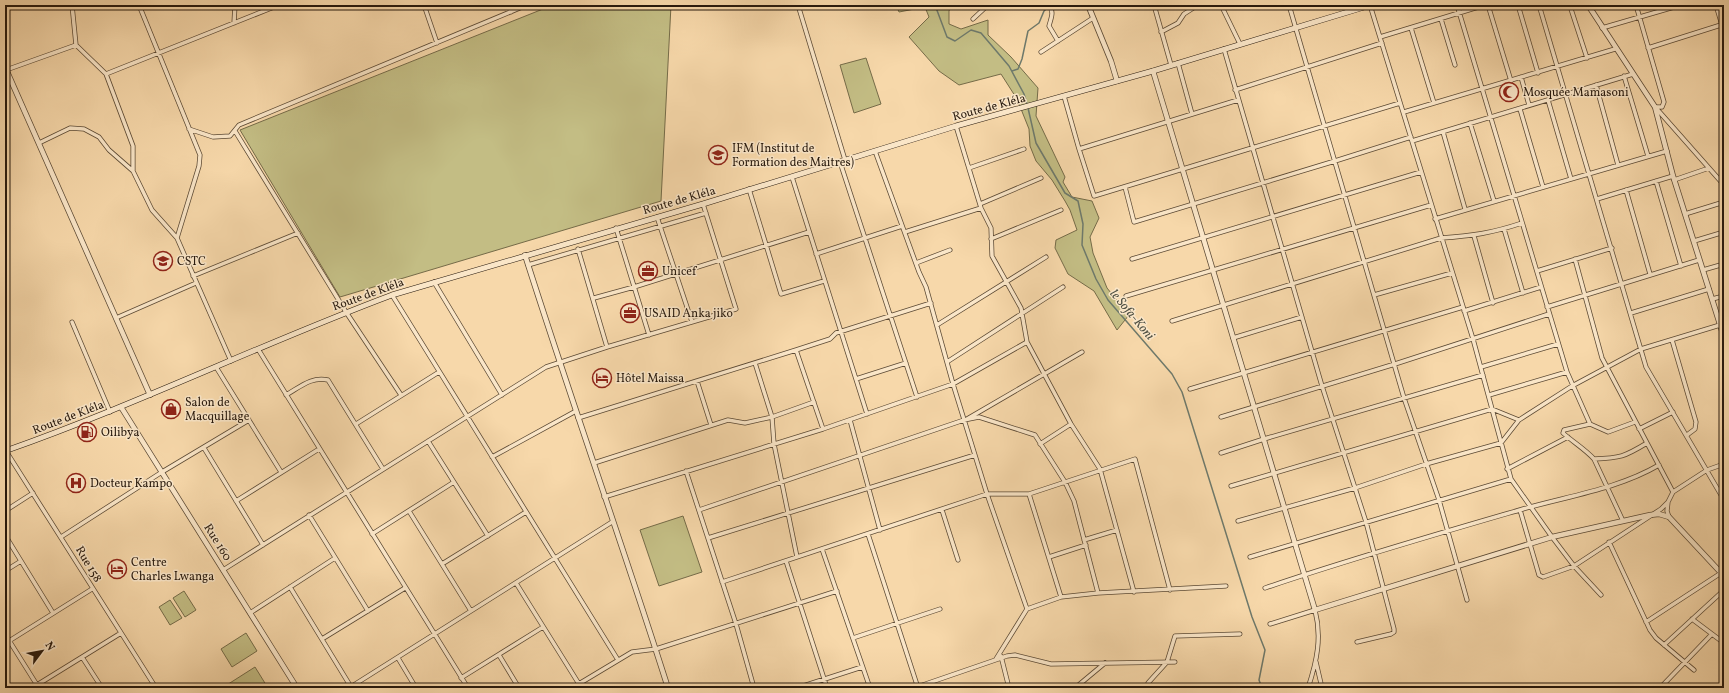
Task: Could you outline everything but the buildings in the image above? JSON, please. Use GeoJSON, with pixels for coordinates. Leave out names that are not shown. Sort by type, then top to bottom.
{"type":"FeatureCollection","features":[{"type":"Feature","properties":{"kind":"main road","name":"Route de Kléla"},"geometry":{"type":"LineString","coordinates":[[6,451],[110,412],[346,312],[392,295],[616,228],[703,204],[956,126],[1153,71],[1295,28],[1356,7],[1370,5]]}},
{"type":"Feature","properties":{"kind":"street"},"geometry":{"type":"LineString","coordinates":[[72,5],[76,45],[106,74],[133,146],[133,171]]}},
{"type":"Feature","properties":{"kind":"street"},"geometry":{"type":"LineString","coordinates":[[139,5],[200,155],[199,166],[177,238]]}},
{"type":"Feature","properties":{"kind":"street"},"geometry":{"type":"LineString","coordinates":[[234,23],[235,5]]}},
{"type":"Feature","properties":{"kind":"street"},"geometry":{"type":"LineString","coordinates":[[106,74],[279,5]]}},
{"type":"Feature","properties":{"kind":"street"},"geometry":{"type":"LineString","coordinates":[[425,5],[437,43]]}},
{"type":"Feature","properties":{"kind":"street"},"geometry":{"type":"LineString","coordinates":[[508,5],[511,12]]}},
{"type":"Feature","properties":{"kind":"street"},"geometry":{"type":"LineString","coordinates":[[189,129],[213,137],[230,136],[239,125],[527,5]]}},
{"type":"Feature","properties":{"kind":"street"},"geometry":{"type":"LineString","coordinates":[[798,5],[865,238],[917,397]]}},
{"type":"Feature","properties":{"kind":"street"},"geometry":{"type":"LineString","coordinates":[[973,19],[988,5]]}},
{"type":"Feature","properties":{"kind":"street"},"geometry":{"type":"LineString","coordinates":[[1048,5],[1052,8],[1053,12],[1049,26],[1058,41]]}},
{"type":"Feature","properties":{"kind":"street"},"geometry":{"type":"LineString","coordinates":[[1088,5],[1117,81]]}},
{"type":"Feature","properties":{"kind":"street"},"geometry":{"type":"LineString","coordinates":[[1154,5],[1171,65]]}},
{"type":"Feature","properties":{"kind":"street"},"geometry":{"type":"LineString","coordinates":[[1161,32],[1178,23],[1184,14],[1198,5]]}},
{"type":"Feature","properties":{"kind":"street"},"geometry":{"type":"LineString","coordinates":[[1221,5],[1240,44]]}},
{"type":"Feature","properties":{"kind":"street"},"geometry":{"type":"LineString","coordinates":[[1289,5],[1404,398],[1439,500],[1467,600]]}},
{"type":"Feature","properties":{"kind":"street"},"geometry":{"type":"LineString","coordinates":[[1370,5],[1473,339],[1489,395],[1507,469],[1511,479],[1552,537],[1574,566],[1601,595]]}},
{"type":"Feature","properties":{"kind":"street"},"geometry":{"type":"LineString","coordinates":[[1457,5],[1558,344],[1572,386],[1590,424]]}},
{"type":"Feature","properties":{"kind":"street"},"geometry":{"type":"LineString","coordinates":[[1380,37],[1486,5],[1511,81]]}},
{"type":"Feature","properties":{"kind":"street"},"geometry":{"type":"LineString","coordinates":[[1518,5],[1538,73]]}},
{"type":"Feature","properties":{"kind":"street"},"geometry":{"type":"LineString","coordinates":[[1539,5],[1642,349],[1646,367],[1724,500]]}},
{"type":"Feature","properties":{"kind":"street"},"geometry":{"type":"LineString","coordinates":[[1572,5],[1570,6],[1587,58]]}},
{"type":"Feature","properties":{"kind":"street"},"geometry":{"type":"LineString","coordinates":[[1588,5],[1655,108],[1724,185]]}},
{"type":"Feature","properties":{"kind":"street"},"geometry":{"type":"LineString","coordinates":[[1636,5],[1664,102],[1662,107],[1655,108]]}},
{"type":"Feature","properties":{"kind":"street"},"geometry":{"type":"LineString","coordinates":[[1602,28],[1682,5]]}},
{"type":"Feature","properties":{"kind":"street"},"geometry":{"type":"LineString","coordinates":[[1716,5],[1724,32]]}},
{"type":"Feature","properties":{"kind":"street"},"geometry":{"type":"LineString","coordinates":[[1041,52],[1093,18]]}},
{"type":"Feature","properties":{"kind":"street"},"geometry":{"type":"LineString","coordinates":[[1441,19],[1455,66]]}},
{"type":"Feature","properties":{"kind":"street"},"geometry":{"type":"LineString","coordinates":[[1648,48],[1723,25]]}},
{"type":"Feature","properties":{"kind":"street"},"geometry":{"type":"LineString","coordinates":[[1411,28],[1434,103]]}},
{"type":"Feature","properties":{"kind":"street"},"geometry":{"type":"LineString","coordinates":[[1235,90],[1306,66],[1382,43]]}},
{"type":"Feature","properties":{"kind":"street"},"geometry":{"type":"LineString","coordinates":[[76,45],[6,68],[150,395]]}},
{"type":"Feature","properties":{"kind":"street"},"geometry":{"type":"LineString","coordinates":[[1224,49],[1322,386],[1366,522],[1394,632],[1358,642]]}},
{"type":"Feature","properties":{"kind":"street"},"geometry":{"type":"LineString","coordinates":[[1404,112],[1616,49]]}},
{"type":"Feature","properties":{"kind":"street"},"geometry":{"type":"LineString","coordinates":[[1178,63],[1192,114]]}},
{"type":"Feature","properties":{"kind":"street"},"geometry":{"type":"LineString","coordinates":[[1153,71],[1319,625],[1319,646],[1309,686],[1315,688]]}},
{"type":"Feature","properties":{"kind":"street"},"geometry":{"type":"LineString","coordinates":[[1412,142],[1633,74]]}},
{"type":"Feature","properties":{"kind":"street"},"geometry":{"type":"LineString","coordinates":[[1624,76],[1648,156]]}},
{"type":"Feature","properties":{"kind":"street"},"geometry":{"type":"LineString","coordinates":[[1521,78],[1530,105]]}},
{"type":"Feature","properties":{"kind":"street"},"geometry":{"type":"LineString","coordinates":[[1596,85],[1618,165]]}},
{"type":"Feature","properties":{"kind":"street"},"geometry":{"type":"LineString","coordinates":[[1064,96],[1078,149],[1094,196],[1182,171],[1252,147],[1400,103]]}},
{"type":"Feature","properties":{"kind":"street"},"geometry":{"type":"LineString","coordinates":[[1078,149],[1238,100]]}},
{"type":"Feature","properties":{"kind":"street"},"geometry":{"type":"LineString","coordinates":[[1548,100],[1571,179]]}},
{"type":"Feature","properties":{"kind":"street"},"geometry":{"type":"LineString","coordinates":[[1655,108],[1674,178],[1699,260],[1720,325],[1723,330],[1724,338]]}},
{"type":"Feature","properties":{"kind":"street"},"geometry":{"type":"LineString","coordinates":[[1520,109],[1543,187]]}},
{"type":"Feature","properties":{"kind":"street"},"geometry":{"type":"LineString","coordinates":[[1470,123],[1494,201]]}},
{"type":"Feature","properties":{"kind":"street"},"geometry":{"type":"LineString","coordinates":[[956,126],[980,206],[991,228],[992,256],[1021,308],[1027,342],[1071,424],[1100,469],[1134,592]]}},
{"type":"Feature","properties":{"kind":"street"},"geometry":{"type":"LineString","coordinates":[[39,143],[70,128],[84,129],[99,136],[109,150],[133,171],[152,210],[177,238],[230,361]]}},
{"type":"Feature","properties":{"kind":"street"},"geometry":{"type":"LineString","coordinates":[[235,131],[346,312],[401,395]]}},
{"type":"Feature","properties":{"kind":"street"},"geometry":{"type":"LineString","coordinates":[[1443,132],[1465,209]]}},
{"type":"Feature","properties":{"kind":"street"},"geometry":{"type":"LineString","coordinates":[[1125,187],[1134,222],[1411,137]]}},
{"type":"Feature","properties":{"kind":"street"},"geometry":{"type":"LineString","coordinates":[[969,168],[1024,149]]}},
{"type":"Feature","properties":{"kind":"street"},"geometry":{"type":"LineString","coordinates":[[875,151],[916,264],[926,287],[953,384],[987,494],[1027,610]]}},
{"type":"Feature","properties":{"kind":"street"},"geometry":{"type":"LineString","coordinates":[[1435,218],[1667,151]]}},
{"type":"Feature","properties":{"kind":"street"},"geometry":{"type":"LineString","coordinates":[[1597,198],[1709,168]]}},
{"type":"Feature","properties":{"kind":"street"},"geometry":{"type":"LineString","coordinates":[[1132,259],[1421,172]]}},
{"type":"Feature","properties":{"kind":"street"},"geometry":{"type":"LineString","coordinates":[[792,176],[867,414]]}},
{"type":"Feature","properties":{"kind":"street"},"geometry":{"type":"LineString","coordinates":[[905,232],[980,206],[1041,178]]}},
{"type":"Feature","properties":{"kind":"street"},"geometry":{"type":"LineString","coordinates":[[1656,181],[1681,266]]}},
{"type":"Feature","properties":{"kind":"street"},"geometry":{"type":"LineString","coordinates":[[749,189],[781,294],[824,281]]}},
{"type":"Feature","properties":{"kind":"street"},"geometry":{"type":"LineString","coordinates":[[1626,190],[1650,274]]}},
{"type":"Feature","properties":{"kind":"street"},"geometry":{"type":"LineString","coordinates":[[1685,214],[1724,202]]}},
{"type":"Feature","properties":{"kind":"street"},"geometry":{"type":"LineString","coordinates":[[223,570],[308,515],[468,417],[546,367],[607,347],[736,309],[703,204]]}},
{"type":"Feature","properties":{"kind":"street"},"geometry":{"type":"LineString","coordinates":[[1126,296],[1355,229],[1431,205]]}},
{"type":"Feature","properties":{"kind":"street"},"geometry":{"type":"LineString","coordinates":[[991,239],[1061,210]]}},
{"type":"Feature","properties":{"kind":"street"},"geometry":{"type":"LineString","coordinates":[[528,265],[706,213]]}},
{"type":"Feature","properties":{"kind":"street"},"geometry":{"type":"LineString","coordinates":[[657,217],[692,322]]}},
{"type":"Feature","properties":{"kind":"street"},"geometry":{"type":"LineString","coordinates":[[1172,321],[1441,238],[1474,236],[1522,223]]}},
{"type":"Feature","properties":{"kind":"street"},"geometry":{"type":"LineString","coordinates":[[816,254],[902,226]]}},
{"type":"Feature","properties":{"kind":"street"},"geometry":{"type":"LineString","coordinates":[[616,228],[649,335]]}},
{"type":"Feature","properties":{"kind":"street"},"geometry":{"type":"LineString","coordinates":[[1504,229],[1523,293]]}},
{"type":"Feature","properties":{"kind":"street"},"geometry":{"type":"LineString","coordinates":[[594,298],[634,287],[809,232]]}},
{"type":"Feature","properties":{"kind":"street"},"geometry":{"type":"LineString","coordinates":[[1694,241],[1724,232]]}},
{"type":"Feature","properties":{"kind":"street"},"geometry":{"type":"LineString","coordinates":[[193,276],[298,233]]}},
{"type":"Feature","properties":{"kind":"street"},"geometry":{"type":"LineString","coordinates":[[1474,236],[1493,303]]}},
{"type":"Feature","properties":{"kind":"street"},"geometry":{"type":"LineString","coordinates":[[1537,271],[1612,248]]}},
{"type":"Feature","properties":{"kind":"street"},"geometry":{"type":"LineString","coordinates":[[578,250],[594,298],[607,347]]}},
{"type":"Feature","properties":{"kind":"street"},"geometry":{"type":"LineString","coordinates":[[916,264],[950,250]]}},
{"type":"Feature","properties":{"kind":"street"},"geometry":{"type":"LineString","coordinates":[[525,255],[559,362],[668,688]]}},
{"type":"Feature","properties":{"kind":"street"},"geometry":{"type":"LineString","coordinates":[[937,325],[1046,257]]}},
{"type":"Feature","properties":{"kind":"street"},"geometry":{"type":"LineString","coordinates":[[1575,259],[1602,358],[1673,492]]}},
{"type":"Feature","properties":{"kind":"street"},"geometry":{"type":"LineString","coordinates":[[1547,307],[1699,260]]}},
{"type":"Feature","properties":{"kind":"street"},"geometry":{"type":"LineString","coordinates":[[1703,270],[1724,264]]}},
{"type":"Feature","properties":{"kind":"street"},"geometry":{"type":"LineString","coordinates":[[1374,294],[1452,273]]}},
{"type":"Feature","properties":{"kind":"street"},"geometry":{"type":"LineString","coordinates":[[434,282],[502,395]]}},
{"type":"Feature","properties":{"kind":"street"},"geometry":{"type":"LineString","coordinates":[[116,318],[196,283]]}},
{"type":"Feature","properties":{"kind":"street"},"geometry":{"type":"LineString","coordinates":[[947,362],[1063,287]]}},
{"type":"Feature","properties":{"kind":"street"},"geometry":{"type":"LineString","coordinates":[[1190,389],[1385,330],[1464,309],[1493,303],[1541,287]]}},
{"type":"Feature","properties":{"kind":"street"},"geometry":{"type":"LineString","coordinates":[[1631,313],[1709,289]]}},
{"type":"Feature","properties":{"kind":"street"},"geometry":{"type":"LineString","coordinates":[[392,295],[618,660]]}},
{"type":"Feature","properties":{"kind":"street"},"geometry":{"type":"LineString","coordinates":[[1712,299],[1724,296]]}},
{"type":"Feature","properties":{"kind":"street"},"geometry":{"type":"LineString","coordinates":[[578,418],[755,364],[830,339],[840,332],[931,303]]}},
{"type":"Feature","properties":{"kind":"street"},"geometry":{"type":"LineString","coordinates":[[1221,417],[1395,364],[1549,314]]}},
{"type":"Feature","properties":{"kind":"street"},"geometry":{"type":"LineString","coordinates":[[1233,338],[1302,317]]}},
{"type":"Feature","properties":{"kind":"street"},"geometry":{"type":"LineString","coordinates":[[72,322],[110,412]]}},
{"type":"Feature","properties":{"kind":"street"},"geometry":{"type":"LineString","coordinates":[[1238,521],[1355,488],[1426,464],[1501,444],[1519,420],[1572,386],[1642,349],[1720,325]]}},
{"type":"Feature","properties":{"kind":"street"},"geometry":{"type":"LineString","coordinates":[[1672,340],[1696,422],[1696,429],[1687,435]]}},
{"type":"Feature","properties":{"kind":"street"},"geometry":{"type":"LineString","coordinates":[[604,497],[824,429],[953,384],[1027,342]]}},
{"type":"Feature","properties":{"kind":"street"},"geometry":{"type":"LineString","coordinates":[[1481,367],[1558,344]]}},
{"type":"Feature","properties":{"kind":"street"},"geometry":{"type":"LineString","coordinates":[[258,349],[468,688]]}},
{"type":"Feature","properties":{"kind":"street"},"geometry":{"type":"LineString","coordinates":[[796,350],[824,429]]}},
{"type":"Feature","properties":{"kind":"street"},"geometry":{"type":"LineString","coordinates":[[699,510],[964,420],[1082,352]]}},
{"type":"Feature","properties":{"kind":"street"},"geometry":{"type":"LineString","coordinates":[[856,379],[906,363]]}},
{"type":"Feature","properties":{"kind":"street"},"geometry":{"type":"LineString","coordinates":[[755,364],[772,417],[774,444],[797,557]]}},
{"type":"Feature","properties":{"kind":"street"},"geometry":{"type":"LineString","coordinates":[[216,367],[281,472]]}},
{"type":"Feature","properties":{"kind":"street"},"geometry":{"type":"LineString","coordinates":[[356,424],[439,372]]}},
{"type":"Feature","properties":{"kind":"street"},"geometry":{"type":"LineString","coordinates":[[1489,395],[1567,372]]}},
{"type":"Feature","properties":{"kind":"street"},"geometry":{"type":"LineString","coordinates":[[1221,453],[1483,375]]}},
{"type":"Feature","properties":{"kind":"street"},"geometry":{"type":"LineString","coordinates":[[286,395],[310,381],[320,378],[328,380],[384,468]]}},
{"type":"Feature","properties":{"kind":"street"},"geometry":{"type":"LineString","coordinates":[[697,382],[711,425]]}},
{"type":"Feature","properties":{"kind":"street"},"geometry":{"type":"LineString","coordinates":[[594,463],[728,420],[745,422],[772,417],[814,402]]}},
{"type":"Feature","properties":{"kind":"street","name":"Rue 160"},"geometry":{"type":"LineString","coordinates":[[121,407],[297,688]]}},
{"type":"Feature","properties":{"kind":"street"},"geometry":{"type":"LineString","coordinates":[[1231,486],[1344,454],[1492,408],[1519,420]]}},
{"type":"Feature","properties":{"kind":"street"},"geometry":{"type":"LineString","coordinates":[[492,457],[576,411]]}},
{"type":"Feature","properties":{"kind":"street"},"geometry":{"type":"LineString","coordinates":[[1639,429],[1673,412]]}},
{"type":"Feature","properties":{"kind":"street"},"geometry":{"type":"LineString","coordinates":[[964,420],[979,418],[1035,436],[1065,482],[1074,501],[1098,593]]}},
{"type":"Feature","properties":{"kind":"street"},"geometry":{"type":"LineString","coordinates":[[61,537],[162,472],[249,420]]}},
{"type":"Feature","properties":{"kind":"street"},"geometry":{"type":"LineString","coordinates":[[850,420],[880,530]]}},
{"type":"Feature","properties":{"kind":"street"},"geometry":{"type":"LineString","coordinates":[[1623,521],[1594,459],[1568,437],[1564,430],[1590,424],[1608,432],[1635,422]]}},
{"type":"Feature","properties":{"kind":"street"},"geometry":{"type":"LineString","coordinates":[[1040,444],[1071,424]]}},
{"type":"Feature","properties":{"kind":"street"},"geometry":{"type":"LineString","coordinates":[[1507,469],[1568,437]]}},
{"type":"Feature","properties":{"kind":"street"},"geometry":{"type":"LineString","coordinates":[[428,441],[488,536]]}},
{"type":"Feature","properties":{"kind":"street"},"geometry":{"type":"LineString","coordinates":[[1594,459],[1619,458],[1647,444]]}},
{"type":"Feature","properties":{"kind":"street"},"geometry":{"type":"LineString","coordinates":[[204,448],[263,545]]}},
{"type":"Feature","properties":{"kind":"street"},"geometry":{"type":"LineString","coordinates":[[236,501],[319,449]]}},
{"type":"Feature","properties":{"kind":"street","name":"Rue 158"},"geometry":{"type":"LineString","coordinates":[[6,451],[156,688]]}},
{"type":"Feature","properties":{"kind":"street"},"geometry":{"type":"LineString","coordinates":[[708,538],[975,455]]}},
{"type":"Feature","properties":{"kind":"street"},"geometry":{"type":"LineString","coordinates":[[722,582],[987,494],[1029,494],[1135,458],[1170,590]]}},
{"type":"Feature","properties":{"kind":"street"},"geometry":{"type":"LineString","coordinates":[[1520,510],[1541,576],[1574,566],[1661,509],[1668,502],[1673,492],[1707,470],[1724,464]]}},
{"type":"Feature","properties":{"kind":"street"},"geometry":{"type":"LineString","coordinates":[[1264,588],[1530,507],[1607,486],[1643,474],[1659,466]]}},
{"type":"Feature","properties":{"kind":"street"},"geometry":{"type":"LineString","coordinates":[[686,471],[736,624],[754,688]]}},
{"type":"Feature","properties":{"kind":"street"},"geometry":{"type":"LineString","coordinates":[[1250,557],[1295,542],[1511,479]]}},
{"type":"Feature","properties":{"kind":"street"},"geometry":{"type":"LineString","coordinates":[[372,534],[454,482]]}},
{"type":"Feature","properties":{"kind":"street"},"geometry":{"type":"LineString","coordinates":[[5,511],[34,493]]}},
{"type":"Feature","properties":{"kind":"street"},"geometry":{"type":"LineString","coordinates":[[1029,494],[1061,597]]}},
{"type":"Feature","properties":{"kind":"street"},"geometry":{"type":"LineString","coordinates":[[1668,502],[1667,511],[1669,518]]}},
{"type":"Feature","properties":{"kind":"street"},"geometry":{"type":"LineString","coordinates":[[942,510],[958,560]]}},
{"type":"Feature","properties":{"kind":"street"},"geometry":{"type":"LineString","coordinates":[[409,511],[471,611]]}},
{"type":"Feature","properties":{"kind":"street"},"geometry":{"type":"LineString","coordinates":[[442,564],[526,512]]}},
{"type":"Feature","properties":{"kind":"street"},"geometry":{"type":"LineString","coordinates":[[1270,624],[1552,537],[1659,514],[1669,518],[1722,574],[1646,622]]}},
{"type":"Feature","properties":{"kind":"street"},"geometry":{"type":"LineString","coordinates":[[308,515],[368,611]]}},
{"type":"Feature","properties":{"kind":"street"},"geometry":{"type":"LineString","coordinates":[[290,587],[350,687],[612,522]]}},
{"type":"Feature","properties":{"kind":"street"},"geometry":{"type":"LineString","coordinates":[[1084,540],[1117,530]]}},
{"type":"Feature","properties":{"kind":"street"},"geometry":{"type":"LineString","coordinates":[[868,534],[917,688],[1001,657],[1015,655],[1051,664],[1175,662]]}},
{"type":"Feature","properties":{"kind":"street"},"geometry":{"type":"LineString","coordinates":[[5,535],[53,613]]}},
{"type":"Feature","properties":{"kind":"street"},"geometry":{"type":"LineString","coordinates":[[1610,542],[1646,622],[1656,638],[1694,670]]}},
{"type":"Feature","properties":{"kind":"street"},"geometry":{"type":"LineString","coordinates":[[1049,557],[1086,545]]}},
{"type":"Feature","properties":{"kind":"street"},"geometry":{"type":"LineString","coordinates":[[822,549],[870,688]]}},
{"type":"Feature","properties":{"kind":"street"},"geometry":{"type":"LineString","coordinates":[[250,613],[335,558]]}},
{"type":"Feature","properties":{"kind":"street"},"geometry":{"type":"LineString","coordinates":[[5,571],[21,561]]}},
{"type":"Feature","properties":{"kind":"street"},"geometry":{"type":"LineString","coordinates":[[786,561],[827,688]]}},
{"type":"Feature","properties":{"kind":"street"},"geometry":{"type":"LineString","coordinates":[[516,583],[578,684]]}},
{"type":"Feature","properties":{"kind":"street"},"geometry":{"type":"LineString","coordinates":[[996,659],[1027,610],[1061,597],[1098,593],[1226,586]]}},
{"type":"Feature","properties":{"kind":"street"},"geometry":{"type":"LineString","coordinates":[[322,639],[405,588]]}},
{"type":"Feature","properties":{"kind":"street"},"geometry":{"type":"LineString","coordinates":[[9,641],[92,589]]}},
{"type":"Feature","properties":{"kind":"street"},"geometry":{"type":"LineString","coordinates":[[1664,645],[1724,590]]}},
{"type":"Feature","properties":{"kind":"street"},"geometry":{"type":"LineString","coordinates":[[572,688],[632,652],[656,649],[837,591]]}},
{"type":"Feature","properties":{"kind":"street"},"geometry":{"type":"LineString","coordinates":[[853,638],[940,609]]}},
{"type":"Feature","properties":{"kind":"street"},"geometry":{"type":"LineString","coordinates":[[1692,619],[1724,643]]}},
{"type":"Feature","properties":{"kind":"street"},"geometry":{"type":"LineString","coordinates":[[461,678],[543,627]]}},
{"type":"Feature","properties":{"kind":"street"},"geometry":{"type":"LineString","coordinates":[[32,688],[121,633]]}},
{"type":"Feature","properties":{"kind":"street"},"geometry":{"type":"LineString","coordinates":[[5,634],[37,685]]}},
{"type":"Feature","properties":{"kind":"street"},"geometry":{"type":"LineString","coordinates":[[1149,688],[1148,683],[1167,662],[1175,636],[1240,634]]}},
{"type":"Feature","properties":{"kind":"street"},"geometry":{"type":"LineString","coordinates":[[1660,688],[1712,634]]}},
{"type":"Feature","properties":{"kind":"street"},"geometry":{"type":"LineString","coordinates":[[1000,653],[1009,688]]}},
{"type":"Feature","properties":{"kind":"street"},"geometry":{"type":"LineString","coordinates":[[499,654],[520,688]]}},
{"type":"Feature","properties":{"kind":"street"},"geometry":{"type":"LineString","coordinates":[[82,657],[102,688]]}},
{"type":"Feature","properties":{"kind":"street"},"geometry":{"type":"LineString","coordinates":[[398,658],[416,688]]}},
{"type":"Feature","properties":{"kind":"street"},"geometry":{"type":"LineString","coordinates":[[1316,661],[1322,688]]}},
{"type":"Feature","properties":{"kind":"street"},"geometry":{"type":"LineString","coordinates":[[1075,688],[1105,663]]}},
{"type":"Feature","properties":{"kind":"street"},"geometry":{"type":"LineString","coordinates":[[797,688],[862,667]]}},
{"type":"Feature","properties":{"kind":"shaded area"},"geometry":{"type":"Polygon","coordinates":[[[553,5],[671,5],[661,201],[340,297],[240,130],[553,5]]]}},
{"type":"Feature","properties":{"kind":"shaded area"},"geometry":{"type":"Polygon","coordinates":[[[896,5],[951,5],[949,11],[949,24],[961,29],[988,20],[988,35],[1011,57],[1038,88],[1036,116],[1065,177],[1063,182],[1072,197],[1092,201],[1099,218],[1090,237],[1093,253],[1107,288],[1129,315],[1117,330],[1094,291],[1068,274],[1055,248],[1056,240],[1077,230],[1065,201],[1052,180],[1036,161],[1030,146],[1029,129],[1017,99],[1001,74],[959,85],[939,71],[909,37],[929,17],[925,7],[899,12],[896,5]]]}},
{"type":"Feature","properties":{"kind":"shaded area"},"geometry":{"type":"Polygon","coordinates":[[[866,58],[881,104],[854,113],[840,65],[866,58]]]}},
{"type":"Feature","properties":{"kind":"shaded area"},"geometry":{"type":"Polygon","coordinates":[[[683,516],[702,572],[659,586],[640,530],[683,516]]]}},
{"type":"Feature","properties":{"kind":"shaded area"},"geometry":{"type":"Polygon","coordinates":[[[184,591],[196,610],[185,617],[173,598],[184,591]]]}},
{"type":"Feature","properties":{"kind":"shaded area"},"geometry":{"type":"Polygon","coordinates":[[[170,600],[182,618],[170,625],[159,607],[170,600]]]}},
{"type":"Feature","properties":{"kind":"shaded area"},"geometry":{"type":"Polygon","coordinates":[[[246,633],[257,651],[232,667],[221,649],[246,633]]]}},
{"type":"Feature","properties":{"kind":"shaded area"},"geometry":{"type":"Polygon","coordinates":[[[255,667],[268,688],[222,688],[255,667]]]}},
{"type":"Feature","properties":{"kind":"waterway","name":"le Sofa-Koni"},"geometry":{"type":"LineString","coordinates":[[935,5],[947,37],[955,41],[971,30],[981,33],[1009,66],[1024,94],[1027,104]]}},
{"type":"Feature","properties":{"kind":"waterway"},"geometry":{"type":"LineString","coordinates":[[1012,71],[1018,69],[1022,59],[1028,31],[1039,23],[1044,11],[1051,5]]}},
{"type":"Feature","properties":{"kind":"waterway","name":"le Sofa-Koni"},"geometry":{"type":"LineString","coordinates":[[1028,108],[1036,143],[1065,193],[1078,201],[1083,224],[1082,245],[1096,279],[1108,300],[1172,374],[1182,392],[1252,617],[1265,650],[1259,680],[1262,688]]}},
{"type":"Feature","properties":{"kind":"place","name":"Mosquée Mamasoni"},"geometry":{"type":"Point","coordinates":[1509,92]}},
{"type":"Feature","properties":{"kind":"place","name":"IFM (Institut de Formation des Maitres)"},"geometry":{"type":"Point","coordinates":[718,155]}},
{"type":"Feature","properties":{"kind":"place","name":"CSTC"},"geometry":{"type":"Point","coordinates":[163,261]}},
{"type":"Feature","properties":{"kind":"place","name":"Unicef"},"geometry":{"type":"Point","coordinates":[648,271]}},
{"type":"Feature","properties":{"kind":"place","name":"USAID Anka jiko"},"geometry":{"type":"Point","coordinates":[630,313]}},
{"type":"Feature","properties":{"kind":"place","name":"Hôtel Maissa"},"geometry":{"type":"Point","coordinates":[602,378]}},
{"type":"Feature","properties":{"kind":"place","name":"Salon de Macquillage"},"geometry":{"type":"Point","coordinates":[171,409]}},
{"type":"Feature","properties":{"kind":"place","name":"Oilibya"},"geometry":{"type":"Point","coordinates":[87,432]}},
{"type":"Feature","properties":{"kind":"place","name":"Docteur Kampo"},"geometry":{"type":"Point","coordinates":[76,483]}},
{"type":"Feature","properties":{"kind":"place","name":"Centre Charles Lwanga"},"geometry":{"type":"Point","coordinates":[117,569]}}]}
